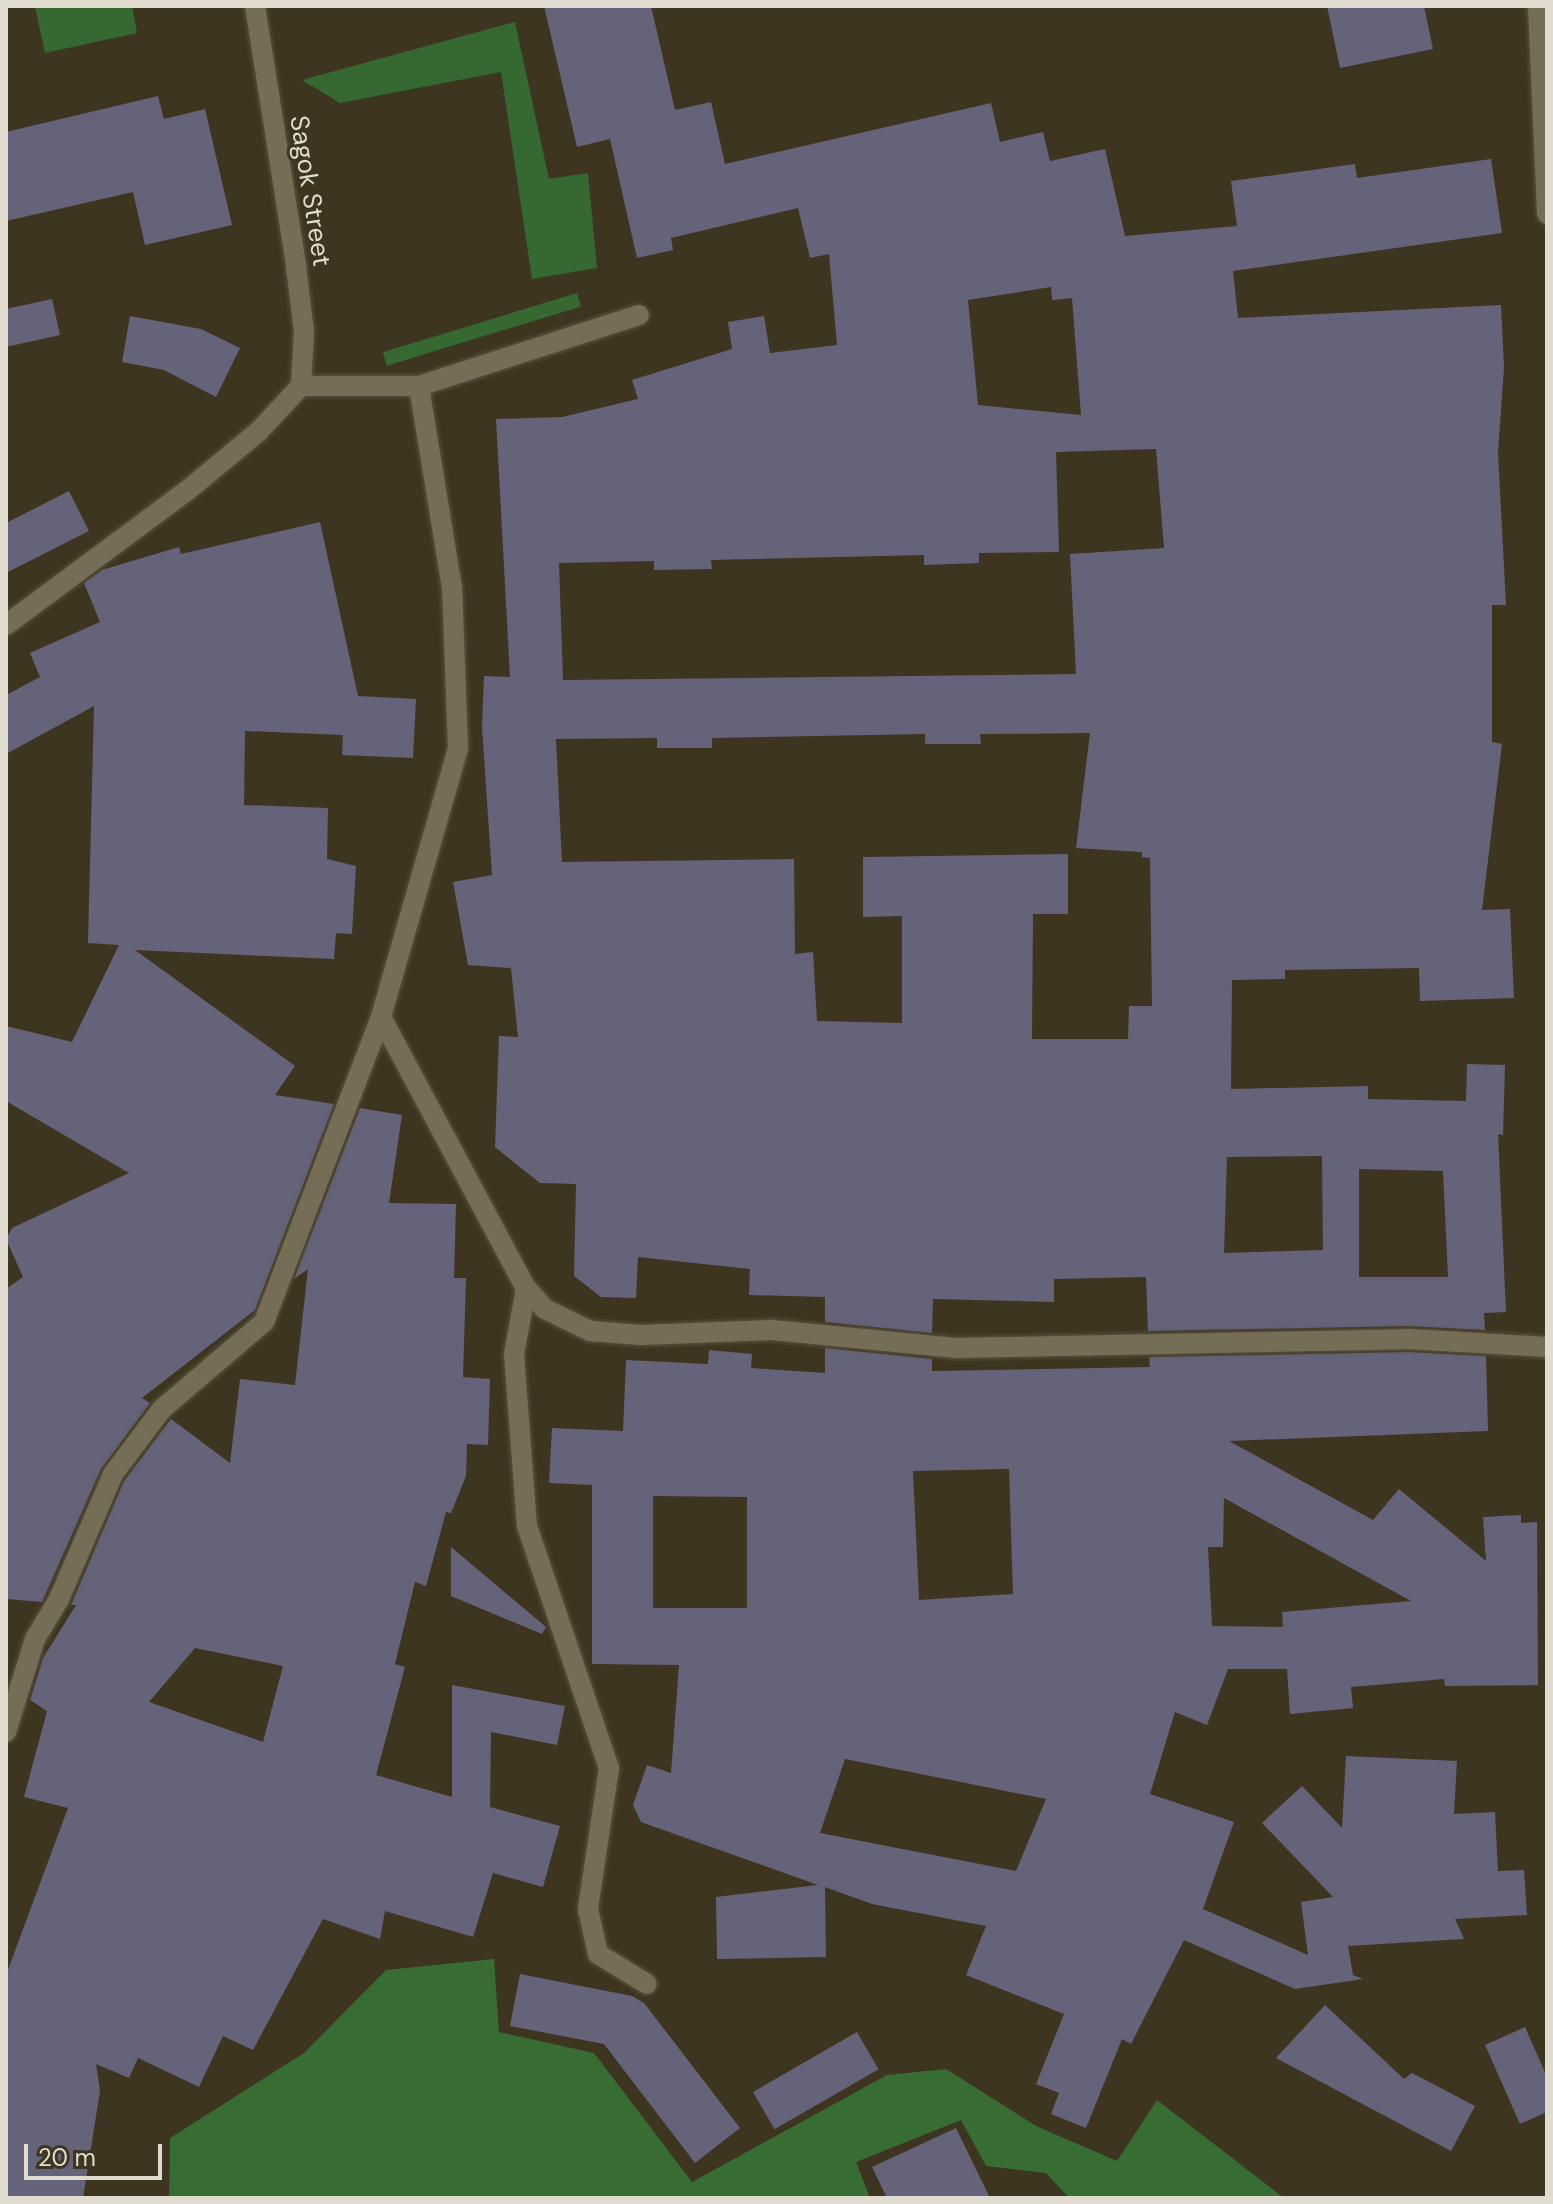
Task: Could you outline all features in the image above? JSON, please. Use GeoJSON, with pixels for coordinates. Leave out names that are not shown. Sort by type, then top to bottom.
{"type":"FeatureCollection","features":[{"type":"Feature","properties":{"kind":"street","name":"Sagok Street"},"geometry":{"type":"LineString","coordinates":[[255,6],[304,332],[301,386]]}},
{"type":"Feature","properties":{"kind":"street"},"geometry":{"type":"LineString","coordinates":[[1538,6],[1544,56],[1547,214]]}},
{"type":"Feature","properties":{"kind":"street"},"geometry":{"type":"LineString","coordinates":[[6,625],[188,490],[259,431],[301,386],[419,386],[639,315]]}},
{"type":"Feature","properties":{"kind":"street"},"geometry":{"type":"LineString","coordinates":[[6,1732],[35,1639],[59,1599],[113,1474],[162,1409],[264,1322],[381,1017],[458,748],[452,588],[419,386]]}},
{"type":"Feature","properties":{"kind":"street"},"geometry":{"type":"LineString","coordinates":[[381,1017],[526,1288],[545,1309],[590,1331],[641,1335],[772,1330],[957,1348],[1408,1339],[1547,1347]]}},
{"type":"Feature","properties":{"kind":"street"},"geometry":{"type":"LineString","coordinates":[[526,1288],[514,1354],[527,1526],[609,1768],[588,1909],[598,1954],[647,1984]]}},
{"type":"Feature","properties":{"kind":"green space"},"geometry":{"type":"Polygon","coordinates":[[[35,6],[132,6],[137,33],[45,53],[35,6]]]}},
{"type":"Feature","properties":{"kind":"green space"},"geometry":{"type":"Polygon","coordinates":[[[515,22],[549,179],[588,173],[597,268],[532,279],[501,72],[340,103],[302,80],[515,22]]]}},
{"type":"Feature","properties":{"kind":"green space"},"geometry":{"type":"Polygon","coordinates":[[[577,293],[581,306],[387,366],[383,352],[577,293]]]}},
{"type":"Feature","properties":{"kind":"green space"},"geometry":{"type":"Polygon","coordinates":[[[494,1959],[499,2032],[594,2053],[692,2182],[887,2075],[946,2069],[1036,2126],[1117,2161],[1157,2100],[1284,2198],[1069,2198],[1046,2173],[986,2166],[961,2120],[856,2162],[870,2198],[169,2198],[170,2138],[304,2053],[386,1970],[494,1959]]]}},
{"type":"Feature","properties":{"kind":"building"},"geometry":{"type":"Polygon","coordinates":[[[544,6],[651,6],[675,110],[711,102],[725,164],[991,103],[1000,142],[1043,132],[1050,161],[1105,149],[1125,236],[1237,226],[1231,181],[1355,164],[1357,178],[1491,159],[1502,233],[1233,271],[1238,318],[1501,305],[1504,367],[1498,453],[1506,605],[1492,605],[1492,742],[1502,744],[1482,910],[1510,909],[1514,998],[1420,1001],[1419,968],[1285,970],[1285,979],[1232,980],[1231,1089],[1368,1086],[1368,1099],[1466,1101],[1467,1064],[1505,1065],[1503,1135],[1498,1134],[1506,1312],[1484,1313],[1485,1330],[1408,1326],[1148,1331],[1146,1277],[1054,1279],[1054,1302],[933,1299],[932,1333],[825,1322],[825,1297],[749,1295],[750,1269],[638,1257],[636,1298],[601,1297],[574,1276],[576,1184],[540,1183],[495,1147],[499,1036],[518,1037],[511,968],[468,965],[453,882],[492,875],[482,727],[484,676],[510,677],[496,419],[562,417],[638,399],[632,380],[732,349],[728,322],[764,316],[770,353],[837,345],[829,254],[810,258],[798,208],[671,238],[673,250],[637,258],[610,139],[577,147],[544,6]],[[1051,287],[968,300],[978,405],[1081,415],[1072,298],[1052,300],[1051,287]],[[1156,449],[1056,452],[1059,552],[979,553],[979,563],[924,565],[924,555],[711,560],[712,569],[654,570],[654,561],[559,563],[563,680],[1076,674],[1070,554],[1164,548],[1156,449]],[[1090,733],[980,734],[981,744],[925,744],[925,734],[712,738],[712,748],[657,748],[657,738],[556,739],[562,862],[794,859],[795,954],[813,952],[817,1021],[902,1023],[902,916],[863,917],[863,857],[1068,854],[1068,914],[1033,914],[1032,1039],[1128,1039],[1129,1006],[1152,1006],[1150,858],[1142,857],[1142,852],[1076,848],[1090,733]],[[1322,1156],[1227,1157],[1224,1253],[1323,1250],[1322,1156]],[[1359,1169],[1359,1277],[1448,1277],[1443,1171],[1359,1169]]]}},
{"type":"Feature","properties":{"kind":"building"},"geometry":{"type":"Polygon","coordinates":[[[1327,6],[1424,6],[1433,49],[1340,68],[1327,6]]]}},
{"type":"Feature","properties":{"kind":"building"},"geometry":{"type":"Polygon","coordinates":[[[158,96],[164,119],[205,109],[232,225],[145,245],[133,192],[6,221],[6,132],[158,96]]]}},
{"type":"Feature","properties":{"kind":"building"},"geometry":{"type":"Polygon","coordinates":[[[52,299],[60,335],[6,347],[6,309],[52,299]]]}},
{"type":"Feature","properties":{"kind":"building"},"geometry":{"type":"Polygon","coordinates":[[[130,316],[201,329],[240,348],[216,397],[164,370],[122,362],[130,316]]]}},
{"type":"Feature","properties":{"kind":"building"},"geometry":{"type":"Polygon","coordinates":[[[69,491],[89,531],[6,573],[6,523],[69,491]]]}},
{"type":"Feature","properties":{"kind":"building"},"geometry":{"type":"Polygon","coordinates":[[[320,522],[358,696],[416,699],[413,758],[342,755],[343,735],[245,731],[244,805],[328,808],[327,859],[356,866],[352,934],[336,933],[334,959],[135,950],[295,1066],[275,1095],[334,1104],[255,1310],[142,1398],[150,1403],[101,1469],[42,1602],[6,1599],[6,1289],[23,1277],[6,1239],[12,1228],[129,1173],[6,1101],[6,1026],[72,1042],[119,945],[88,943],[94,706],[6,754],[6,695],[40,677],[30,653],[100,622],[84,583],[102,570],[179,547],[181,554],[320,522]]]}},
{"type":"Feature","properties":{"kind":"building"},"geometry":{"type":"Polygon","coordinates":[[[360,1108],[402,1115],[389,1203],[456,1204],[454,1278],[466,1278],[463,1377],[490,1379],[488,1445],[467,1444],[466,1476],[451,1513],[446,1512],[426,1586],[415,1582],[395,1664],[405,1667],[376,1775],[452,1797],[452,1685],[565,1706],[557,1745],[491,1732],[490,1807],[560,1826],[543,1887],[493,1873],[473,1937],[385,1911],[380,1939],[323,1919],[253,2050],[223,2036],[199,2087],[138,2058],[129,2078],[96,2064],[100,2091],[83,2198],[6,2198],[6,1975],[68,1808],[24,1797],[47,1711],[30,1700],[43,1658],[76,1605],[71,1605],[124,1481],[171,1419],[230,1463],[240,1379],[295,1385],[308,1269],[294,1279],[360,1108]],[[195,1648],[149,1702],[263,1742],[283,1666],[195,1648]]]}},
{"type":"Feature","properties":{"kind":"building"},"geometry":{"type":"Polygon","coordinates":[[[825,1348],[932,1359],[932,1371],[1150,1367],[1149,1357],[1408,1352],[1486,1356],[1488,1431],[1229,1441],[1373,1520],[1399,1489],[1486,1561],[1483,1517],[1521,1515],[1521,1523],[1537,1522],[1538,1685],[1445,1686],[1444,1679],[1351,1687],[1353,1708],[1290,1714],[1287,1669],[1228,1669],[1207,1725],[1175,1712],[1150,1794],[1234,1822],[1203,1909],[1308,1955],[1301,1902],[1333,1897],[1262,1823],[1302,1786],[1342,1828],[1346,1756],[1457,1761],[1454,1814],[1495,1812],[1498,1871],[1524,1870],[1527,1915],[1455,1919],[1464,1939],[1348,1946],[1353,1975],[1363,1979],[1295,1989],[1184,1940],[1131,2044],[1122,2039],[1086,2128],[1051,2114],[1059,2093],[1036,2084],[1064,2014],[966,1975],[986,1926],[872,1904],[825,1887],[826,1957],[717,1959],[716,1897],[818,1885],[641,1822],[633,1805],[647,1765],[671,1773],[679,1665],[592,1664],[592,1485],[549,1483],[552,1428],[623,1431],[626,1360],[708,1364],[709,1350],[752,1354],[751,1368],[825,1373],[825,1348]],[[1009,1469],[913,1471],[919,1600],[1013,1594],[1009,1469]],[[653,1496],[653,1608],[747,1608],[747,1497],[653,1496]],[[1224,1498],[1223,1547],[1208,1547],[1212,1626],[1283,1627],[1282,1612],[1411,1601],[1224,1498]],[[845,1759],[820,1833],[1016,1871],[1046,1799],[845,1759]]]}},
{"type":"Feature","properties":{"kind":"building"},"geometry":{"type":"Polygon","coordinates":[[[451,1547],[546,1627],[542,1634],[451,1596],[451,1547]]]}},
{"type":"Feature","properties":{"kind":"building"},"geometry":{"type":"Polygon","coordinates":[[[520,1974],[632,1996],[644,2003],[740,2128],[695,2163],[604,2044],[510,2026],[520,1974]]]}},
{"type":"Feature","properties":{"kind":"building"},"geometry":{"type":"Polygon","coordinates":[[[1325,2005],[1404,2079],[1412,2073],[1475,2106],[1451,2151],[1276,2058],[1325,2005]]]}},
{"type":"Feature","properties":{"kind":"building"},"geometry":{"type":"Polygon","coordinates":[[[1525,2027],[1547,2077],[1547,2112],[1520,2124],[1485,2045],[1525,2027]]]}},
{"type":"Feature","properties":{"kind":"building"},"geometry":{"type":"Polygon","coordinates":[[[857,2032],[878,2069],[775,2129],[753,2092],[857,2032]]]}},
{"type":"Feature","properties":{"kind":"building"},"geometry":{"type":"Polygon","coordinates":[[[956,2128],[990,2198],[887,2198],[872,2167],[956,2128]]]}}]}
